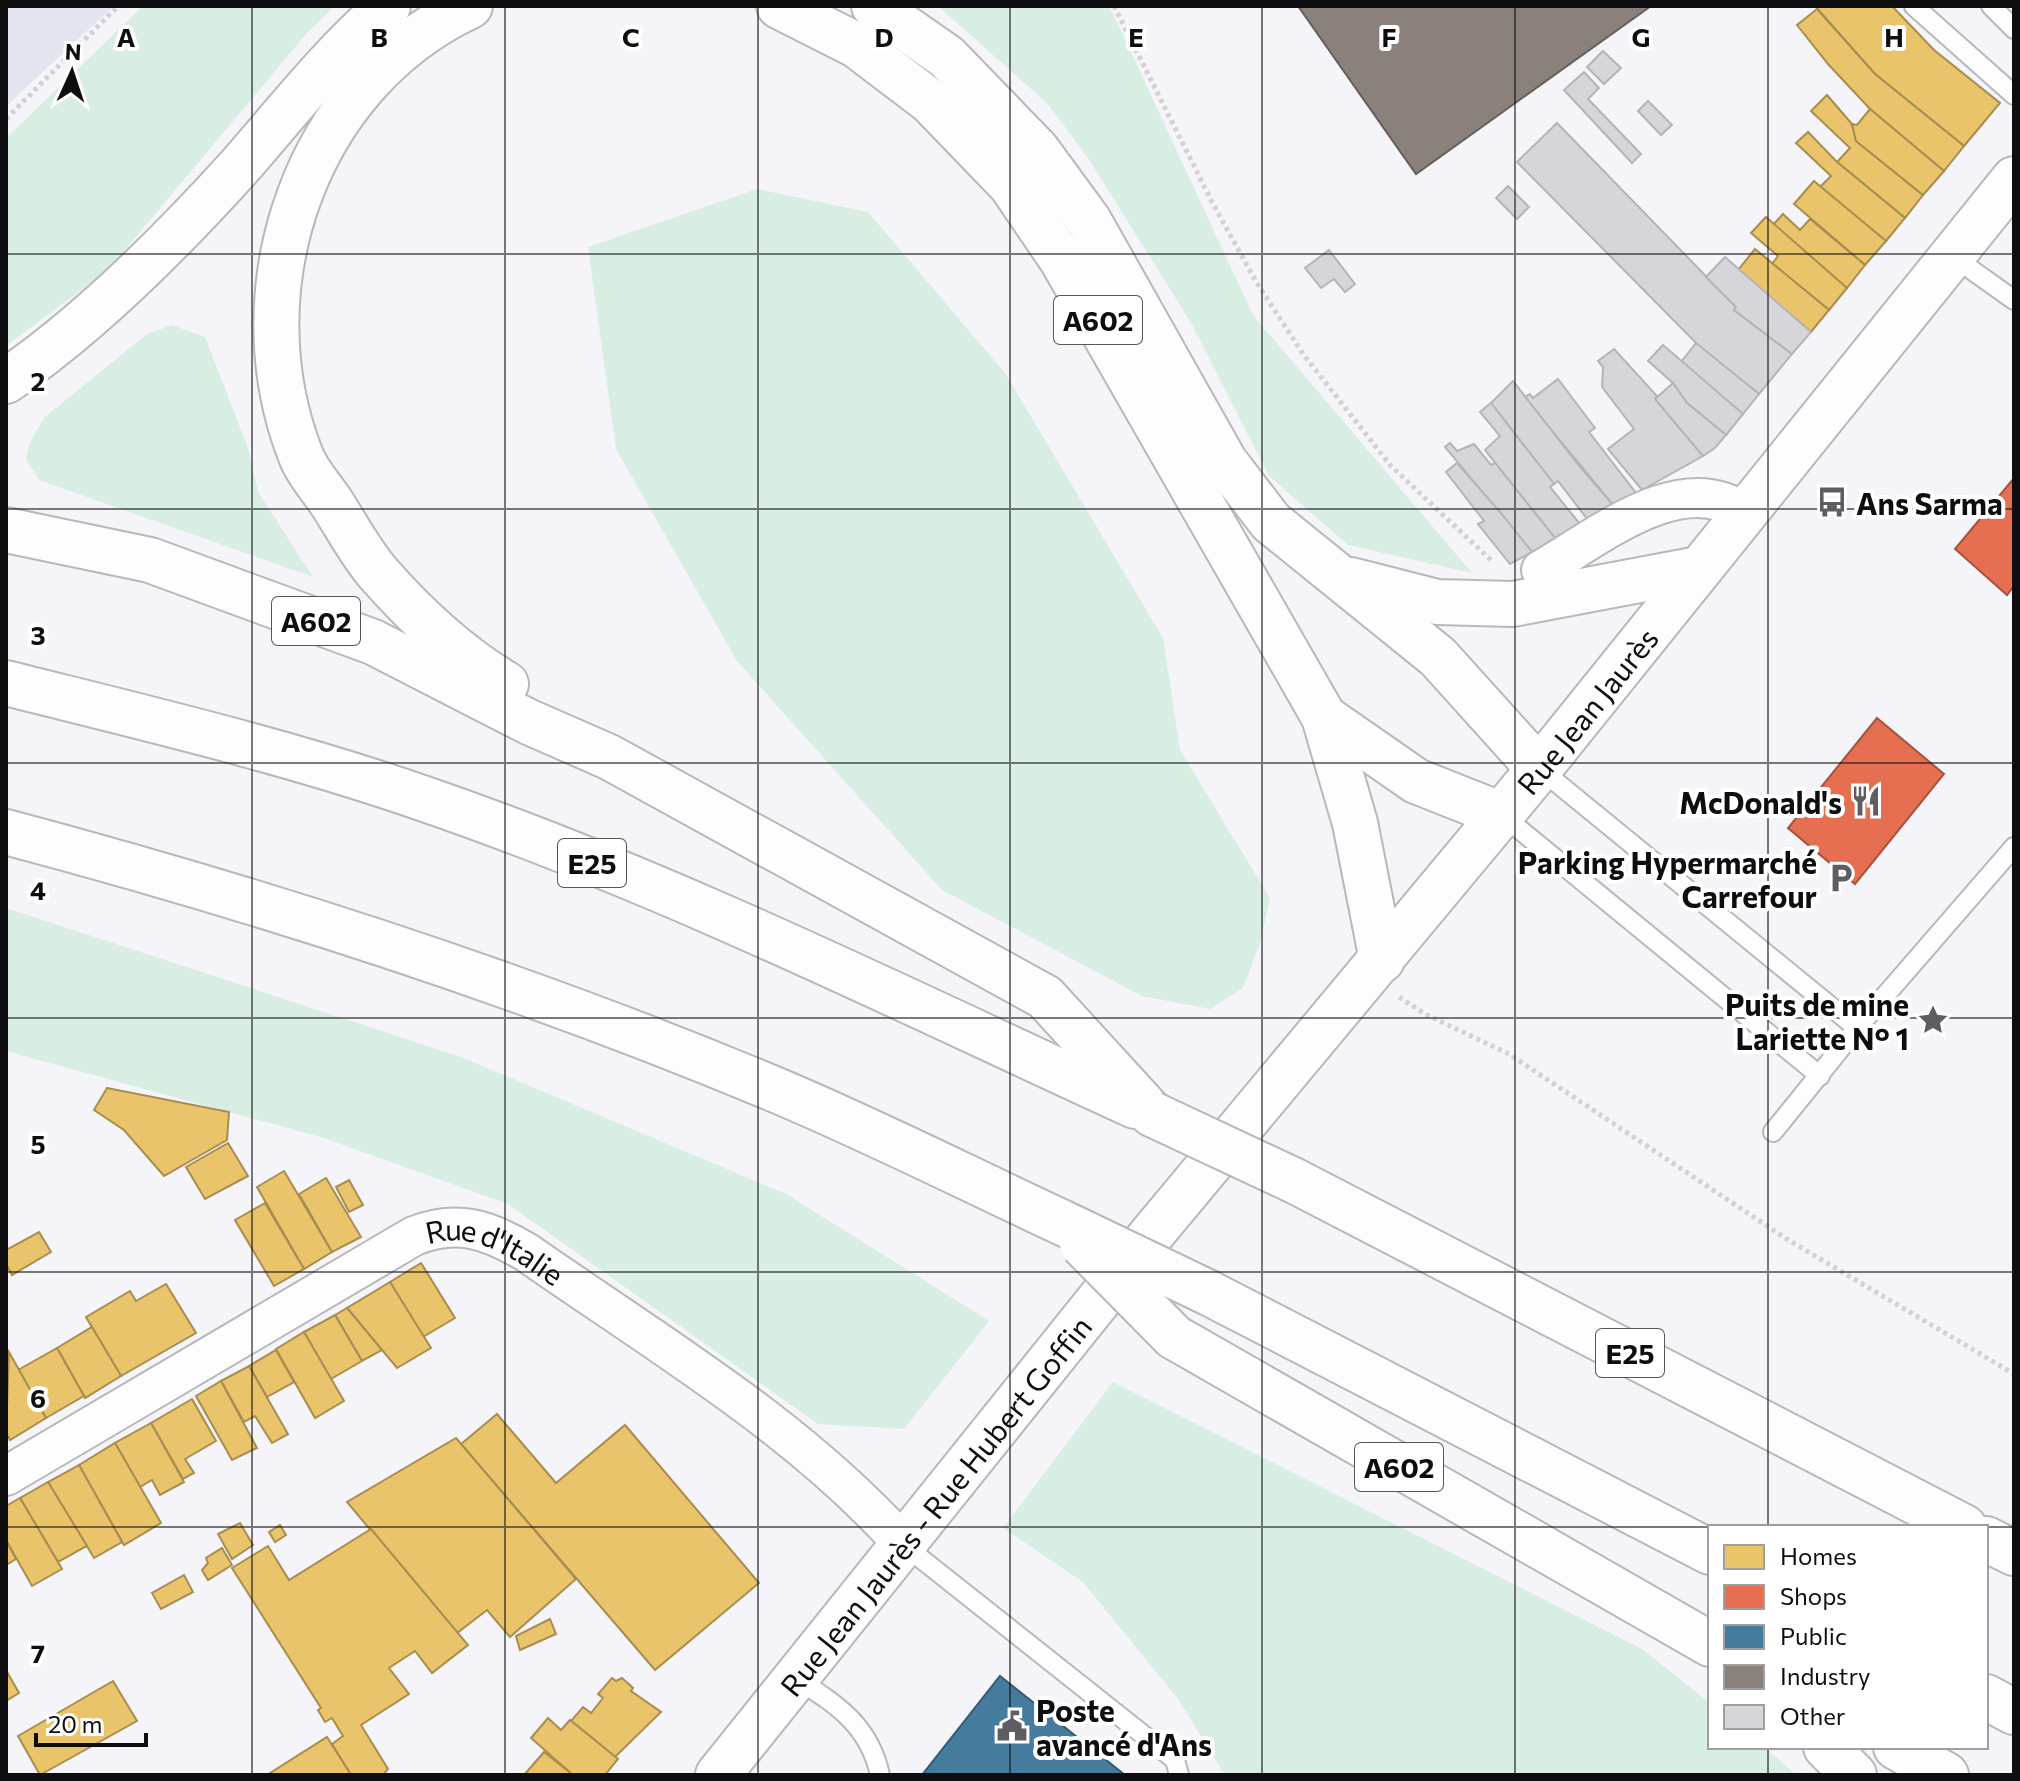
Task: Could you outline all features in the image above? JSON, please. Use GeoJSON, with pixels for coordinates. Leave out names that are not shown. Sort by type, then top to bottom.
{"type":"FeatureCollection","features":[{"type":"Feature","properties":{"kind":"main road"},"geometry":{"type":"LineString","coordinates":[[6,381],[92,314],[237,169],[342,45],[388,6]]}},
{"type":"Feature","properties":{"kind":"main road","name":"A602"},"geometry":{"type":"LineString","coordinates":[[470,6],[434,23],[373,76],[320,144],[292,208],[276,286],[277,364],[301,457],[377,572],[471,664],[543,706],[609,757]]}},
{"type":"Feature","properties":{"kind":"main road","name":"A602"},"geometry":{"type":"LineString","coordinates":[[779,6],[856,45],[918,92],[1011,185],[1079,288],[1324,717],[1355,823],[1375,968]]}},
{"type":"Feature","properties":{"kind":"main road","name":"A602"},"geometry":{"type":"LineString","coordinates":[[874,6],[947,57],[1037,150],[1089,221],[1225,462],[1271,522],[1438,657],[1539,769]]}},
{"type":"Feature","properties":{"kind":"main road","name":"Rue Jean Jaurès"},"geometry":{"type":"LineString","coordinates":[[1151,1235],[1502,815],[2014,179]]}},
{"type":"Feature","properties":{"kind":"main road","name":"A602"},"geometry":{"type":"LineString","coordinates":[[6,530],[150,560],[373,642],[529,722],[609,757],[1045,997],[1152,1114]]}},
{"type":"Feature","properties":{"kind":"main road","name":"A602"},"geometry":{"type":"LineString","coordinates":[[1337,576],[1437,602],[1513,604],[1698,569]]}},
{"type":"Feature","properties":{"kind":"main road","name":"E25"},"geometry":{"type":"LineString","coordinates":[[6,683],[196,731],[421,797],[712,909],[1295,1181],[1960,1525]]}},
{"type":"Feature","properties":{"kind":"main road","name":"A602"},"geometry":{"type":"LineString","coordinates":[[1324,717],[1416,781],[1502,815]]}},
{"type":"Feature","properties":{"kind":"main road"},"geometry":{"type":"LineString","coordinates":[[6,832],[153,871],[298,916],[531,995],[770,1088],[1209,1293],[1708,1551]]}},
{"type":"Feature","properties":{"kind":"main road","name":"A602"},"geometry":{"type":"LineString","coordinates":[[1061,1222],[1174,1337],[1624,1596],[1708,1656]]}},
{"type":"Feature","properties":{"kind":"main road","name":"Rue Jean Jaurès - Rue Hubert Goffin"},"geometry":{"type":"LineString","coordinates":[[718,1775],[905,1546],[1151,1235]]}},
{"type":"Feature","properties":{"kind":"main road"},"geometry":{"type":"LineString","coordinates":[[1988,1540],[2014,1553]]}},
{"type":"Feature","properties":{"kind":"main road"},"geometry":{"type":"LineString","coordinates":[[1624,1596],[1708,1643]]}},
{"type":"Feature","properties":{"kind":"main road"},"geometry":{"type":"LineString","coordinates":[[1988,1698],[2014,1712]]}},
{"type":"Feature","properties":{"kind":"main road"},"geometry":{"type":"LineString","coordinates":[[1828,1749],[1854,1775]]}},
{"type":"Feature","properties":{"kind":"main road"},"geometry":{"type":"LineString","coordinates":[[1900,1749],[1946,1775]]}},
{"type":"Feature","properties":{"kind":"street"},"geometry":{"type":"LineString","coordinates":[[1541,570],[1658,503],[1695,497],[1717,500],[1744,513]]}},
{"type":"Feature","properties":{"kind":"street","name":"Rue d'Italie"},"geometry":{"type":"LineString","coordinates":[[6,1476],[414,1236],[432,1229],[473,1227],[497,1235],[526,1252],[789,1436],[861,1497],[905,1546]]}},
{"type":"Feature","properties":{"kind":"lane"},"geometry":{"type":"LineString","coordinates":[[1914,6],[2014,95]]}},
{"type":"Feature","properties":{"kind":"lane"},"geometry":{"type":"LineString","coordinates":[[1991,6],[2014,29]]}},
{"type":"Feature","properties":{"kind":"lane"},"geometry":{"type":"LineString","coordinates":[[1952,256],[2014,300]]}},
{"type":"Feature","properties":{"kind":"lane"},"geometry":{"type":"LineString","coordinates":[[1539,769],[1857,1028]]}},
{"type":"Feature","properties":{"kind":"lane"},"geometry":{"type":"LineString","coordinates":[[1502,815],[1820,1076]]}},
{"type":"Feature","properties":{"kind":"lane"},"geometry":{"type":"LineString","coordinates":[[1773,1132],[1857,1028],[2014,847]]}},
{"type":"Feature","properties":{"kind":"lane"},"geometry":{"type":"LineString","coordinates":[[905,1546],[1175,1760],[1179,1775]]}},
{"type":"Feature","properties":{"kind":"lane"},"geometry":{"type":"LineString","coordinates":[[797,1679],[847,1711],[876,1757],[880,1775]]}},
{"type":"Feature","properties":{"kind":"path"},"geometry":{"type":"LineString","coordinates":[[6,119],[118,6]]}},
{"type":"Feature","properties":{"kind":"path"},"geometry":{"type":"LineString","coordinates":[[1114,6],[1212,202],[1255,280],[1303,354],[1391,466],[1500,569]]}},
{"type":"Feature","properties":{"kind":"path"},"geometry":{"type":"LineString","coordinates":[[1375,968],[1425,1014],[1509,1054],[1785,1238],[2014,1374]]}},
{"type":"Feature","properties":{"kind":"shaded area"},"geometry":{"type":"Polygon","coordinates":[[[6,6],[114,6],[6,106],[6,6]]]}},
{"type":"Feature","properties":{"kind":"green space"},"geometry":{"type":"Polygon","coordinates":[[[143,6],[335,6],[307,33],[108,270],[6,346],[6,138],[143,6]]]}},
{"type":"Feature","properties":{"kind":"green space"},"geometry":{"type":"Polygon","coordinates":[[[938,6],[1108,6],[1111,9],[1253,315],[1472,573],[1348,545],[1269,476],[1190,321],[1088,158],[1048,104],[938,6]]]}},
{"type":"Feature","properties":{"kind":"green space"},"geometry":{"type":"Polygon","coordinates":[[[757,189],[868,212],[1005,373],[1163,638],[1180,750],[1270,898],[1260,943],[1243,988],[1210,1009],[1142,996],[942,890],[737,661],[616,449],[588,247],[757,189]]]}},
{"type":"Feature","properties":{"kind":"green space"},"geometry":{"type":"Polygon","coordinates":[[[172,325],[205,337],[248,448],[258,492],[313,577],[39,480],[26,459],[30,442],[45,417],[147,334],[172,325]]]}},
{"type":"Feature","properties":{"kind":"green space"},"geometry":{"type":"Polygon","coordinates":[[[6,908],[461,1057],[786,1194],[989,1321],[904,1429],[818,1424],[508,1204],[324,1138],[6,1051],[6,908]]]}},
{"type":"Feature","properties":{"kind":"green space"},"geometry":{"type":"Polygon","coordinates":[[[1113,1382],[1642,1649],[1708,1701],[1708,1749],[1766,1749],[1796,1775],[1225,1775],[1178,1699],[1083,1582],[1003,1528],[1113,1382]]]}},
{"type":"Feature","properties":{"kind":"building: Homes"},"geometry":{"type":"Polygon","coordinates":[[[1815,6],[1892,6],[1934,50],[2000,103],[1964,146],[1875,74],[1815,6]]]}},
{"type":"Feature","properties":{"kind":"building: Homes"},"geometry":{"type":"Polygon","coordinates":[[[1817,9],[1875,74],[1964,146],[1944,171],[1870,109],[1797,25],[1817,9]]]}},
{"type":"Feature","properties":{"kind":"building: Homes"},"geometry":{"type":"Polygon","coordinates":[[[1827,95],[1852,124],[1856,141],[1923,195],[1905,218],[1837,162],[1850,148],[1811,111],[1827,95]]]}},
{"type":"Feature","properties":{"kind":"building: Homes"},"geometry":{"type":"Polygon","coordinates":[[[1870,109],[1944,171],[1923,195],[1856,141],[1852,124],[1857,125],[1870,109]]]}},
{"type":"Feature","properties":{"kind":"building: Homes"},"geometry":{"type":"Polygon","coordinates":[[[1808,132],[1837,162],[1905,218],[1886,241],[1820,187],[1831,176],[1796,143],[1808,132]]]}},
{"type":"Feature","properties":{"kind":"building: Homes"},"geometry":{"type":"Polygon","coordinates":[[[1814,181],[1886,241],[1865,265],[1794,204],[1814,181]]]}},
{"type":"Feature","properties":{"kind":"building: Homes"},"geometry":{"type":"Polygon","coordinates":[[[1783,214],[1800,230],[1810,219],[1865,265],[1847,288],[1773,225],[1783,214]]]}},
{"type":"Feature","properties":{"kind":"building: Homes"},"geometry":{"type":"Polygon","coordinates":[[[1766,217],[1847,288],[1829,310],[1772,264],[1778,256],[1751,233],[1766,217]]]}},
{"type":"Feature","properties":{"kind":"building: Homes"},"geometry":{"type":"Polygon","coordinates":[[[1755,249],[1829,310],[1811,332],[1738,270],[1755,249]]]}},
{"type":"Feature","properties":{"kind":"building: Homes"},"geometry":{"type":"Polygon","coordinates":[[[107,1088],[229,1112],[227,1140],[164,1176],[124,1130],[94,1110],[107,1088]]]}},
{"type":"Feature","properties":{"kind":"building: Homes"},"geometry":{"type":"Polygon","coordinates":[[[228,1143],[248,1176],[205,1199],[186,1167],[228,1143]]]}},
{"type":"Feature","properties":{"kind":"building: Homes"},"geometry":{"type":"Polygon","coordinates":[[[284,1171],[332,1252],[304,1269],[257,1187],[284,1171]]]}},
{"type":"Feature","properties":{"kind":"building: Homes"},"geometry":{"type":"Polygon","coordinates":[[[326,1178],[361,1237],[332,1252],[299,1194],[326,1178]]]}},
{"type":"Feature","properties":{"kind":"building: Homes"},"geometry":{"type":"Polygon","coordinates":[[[349,1180],[363,1205],[349,1212],[336,1187],[349,1180]]]}},
{"type":"Feature","properties":{"kind":"building: Homes"},"geometry":{"type":"Polygon","coordinates":[[[265,1203],[304,1269],[274,1286],[235,1220],[265,1203]]]}},
{"type":"Feature","properties":{"kind":"building: Homes"},"geometry":{"type":"Polygon","coordinates":[[[39,1232],[51,1252],[12,1275],[6,1264],[6,1250],[39,1232]]]}},
{"type":"Feature","properties":{"kind":"building: Homes"},"geometry":{"type":"Polygon","coordinates":[[[421,1263],[455,1318],[423,1337],[390,1282],[421,1263]]]}},
{"type":"Feature","properties":{"kind":"building: Homes"},"geometry":{"type":"Polygon","coordinates":[[[390,1282],[431,1348],[397,1368],[347,1308],[390,1282]]]}},
{"type":"Feature","properties":{"kind":"building: Homes"},"geometry":{"type":"Polygon","coordinates":[[[166,1284],[196,1333],[121,1376],[86,1317],[130,1291],[136,1301],[166,1284]]]}},
{"type":"Feature","properties":{"kind":"building: Homes"},"geometry":{"type":"Polygon","coordinates":[[[347,1308],[382,1350],[362,1361],[335,1315],[347,1308]]]}},
{"type":"Feature","properties":{"kind":"building: Homes"},"geometry":{"type":"Polygon","coordinates":[[[335,1315],[362,1361],[331,1379],[304,1332],[335,1315]]]}},
{"type":"Feature","properties":{"kind":"building: Homes"},"geometry":{"type":"Polygon","coordinates":[[[92,1327],[121,1376],[85,1398],[57,1348],[92,1327]]]}},
{"type":"Feature","properties":{"kind":"building: Homes"},"geometry":{"type":"Polygon","coordinates":[[[304,1332],[344,1401],[315,1418],[276,1349],[304,1332]]]}},
{"type":"Feature","properties":{"kind":"building: Homes"},"geometry":{"type":"Polygon","coordinates":[[[57,1348],[84,1396],[46,1418],[18,1370],[57,1348]]]}},
{"type":"Feature","properties":{"kind":"building: Homes"},"geometry":{"type":"Polygon","coordinates":[[[276,1350],[294,1382],[267,1397],[249,1366],[276,1350]]]}},
{"type":"Feature","properties":{"kind":"building: Homes"},"geometry":{"type":"Polygon","coordinates":[[[9,1352],[46,1418],[10,1440],[6,1433],[9,1352]]]}},
{"type":"Feature","properties":{"kind":"building: Homes"},"geometry":{"type":"Polygon","coordinates":[[[249,1366],[288,1434],[272,1443],[255,1416],[244,1422],[221,1381],[249,1366]]]}},
{"type":"Feature","properties":{"kind":"building: Homes"},"geometry":{"type":"Polygon","coordinates":[[[221,1381],[257,1448],[232,1460],[196,1396],[221,1381]]]}},
{"type":"Feature","properties":{"kind":"building: Homes"},"geometry":{"type":"Polygon","coordinates":[[[192,1399],[216,1441],[185,1459],[194,1473],[183,1479],[151,1423],[192,1399]]]}},
{"type":"Feature","properties":{"kind":"building: Homes"},"geometry":{"type":"Polygon","coordinates":[[[497,1414],[556,1483],[625,1425],[759,1583],[655,1670],[461,1444],[497,1414]]]}},
{"type":"Feature","properties":{"kind":"building: Homes"},"geometry":{"type":"Polygon","coordinates":[[[151,1423],[184,1482],[160,1495],[152,1480],[140,1487],[115,1443],[151,1423]]]}},
{"type":"Feature","properties":{"kind":"building: Homes"},"geometry":{"type":"Polygon","coordinates":[[[456,1438],[576,1579],[510,1637],[487,1610],[457,1633],[347,1502],[456,1438]]]}},
{"type":"Feature","properties":{"kind":"building: Homes"},"geometry":{"type":"Polygon","coordinates":[[[115,1443],[161,1523],[124,1545],[79,1465],[115,1443]]]}},
{"type":"Feature","properties":{"kind":"building: Homes"},"geometry":{"type":"Polygon","coordinates":[[[79,1465],[122,1542],[94,1558],[48,1482],[79,1465]]]}},
{"type":"Feature","properties":{"kind":"building: Homes"},"geometry":{"type":"Polygon","coordinates":[[[48,1482],[87,1546],[58,1562],[20,1498],[48,1482]]]}},
{"type":"Feature","properties":{"kind":"building: Homes"},"geometry":{"type":"Polygon","coordinates":[[[20,1498],[62,1569],[32,1586],[6,1540],[6,1506],[20,1498]]]}},
{"type":"Feature","properties":{"kind":"building: Homes"},"geometry":{"type":"Polygon","coordinates":[[[240,1523],[253,1545],[232,1559],[218,1534],[240,1523]]]}},
{"type":"Feature","properties":{"kind":"building: Homes"},"geometry":{"type":"Polygon","coordinates":[[[280,1525],[286,1535],[275,1542],[269,1532],[280,1525]]]}},
{"type":"Feature","properties":{"kind":"building: Homes"},"geometry":{"type":"Polygon","coordinates":[[[371,1529],[468,1645],[432,1673],[415,1651],[389,1668],[409,1694],[361,1725],[388,1769],[383,1775],[351,1775],[332,1744],[343,1736],[332,1718],[325,1722],[318,1710],[321,1708],[232,1568],[268,1546],[289,1580],[371,1529]]]}},
{"type":"Feature","properties":{"kind":"building: Homes"},"geometry":{"type":"Polygon","coordinates":[[[6,1540],[16,1559],[6,1565],[6,1540]]]}},
{"type":"Feature","properties":{"kind":"building: Homes"},"geometry":{"type":"Polygon","coordinates":[[[222,1548],[232,1565],[208,1580],[202,1570],[208,1563],[206,1558],[222,1548]]]}},
{"type":"Feature","properties":{"kind":"building: Homes"},"geometry":{"type":"Polygon","coordinates":[[[184,1575],[193,1592],[161,1609],[152,1593],[184,1575]]]}},
{"type":"Feature","properties":{"kind":"building: Homes"},"geometry":{"type":"Polygon","coordinates":[[[550,1619],[556,1634],[520,1650],[516,1636],[550,1619]]]}},
{"type":"Feature","properties":{"kind":"building: Homes"},"geometry":{"type":"Polygon","coordinates":[[[6,1670],[19,1693],[6,1701],[6,1670]]]}},
{"type":"Feature","properties":{"kind":"building: Homes"},"geometry":{"type":"Polygon","coordinates":[[[612,1678],[616,1681],[622,1678],[633,1688],[631,1691],[661,1712],[615,1757],[571,1721],[583,1707],[591,1713],[603,1698],[598,1694],[612,1678]]]}},
{"type":"Feature","properties":{"kind":"building: Homes"},"geometry":{"type":"Polygon","coordinates":[[[113,1681],[137,1721],[40,1775],[18,1736],[113,1681]]]}},
{"type":"Feature","properties":{"kind":"building: Homes"},"geometry":{"type":"Polygon","coordinates":[[[548,1718],[561,1730],[570,1720],[618,1759],[605,1775],[573,1775],[531,1738],[548,1718]]]}},
{"type":"Feature","properties":{"kind":"building: Homes"},"geometry":{"type":"Polygon","coordinates":[[[327,1737],[351,1775],[267,1775],[327,1737]]]}},
{"type":"Feature","properties":{"kind":"building: Homes"},"geometry":{"type":"Polygon","coordinates":[[[544,1752],[573,1775],[524,1775],[544,1752]]]}},
{"type":"Feature","properties":{"kind":"building: Shops"},"geometry":{"type":"Polygon","coordinates":[[[2014,478],[2014,586],[2007,595],[1955,549],[2014,478]]]}},
{"type":"Feature","properties":{"kind":"building: Shops","name":"McDonald's"},"geometry":{"type":"Polygon","coordinates":[[[1877,718],[1944,774],[1855,884],[1788,828],[1877,718]]]}},
{"type":"Feature","properties":{"kind":"building: Public","name":"Poste avancé d'Ans"},"geometry":{"type":"Polygon","coordinates":[[[1000,1676],[1125,1775],[922,1775],[1000,1676]]]}},
{"type":"Feature","properties":{"kind":"building: Industry"},"geometry":{"type":"Polygon","coordinates":[[[1298,6],[1651,6],[1416,174],[1298,6]]]}},
{"type":"Feature","properties":{"kind":"building: Other"},"geometry":{"type":"Polygon","coordinates":[[[1603,51],[1621,68],[1604,84],[1587,67],[1603,51]]]}},
{"type":"Feature","properties":{"kind":"building: Other"},"geometry":{"type":"Polygon","coordinates":[[[1584,72],[1599,88],[1588,99],[1641,154],[1632,163],[1564,90],[1584,72]]]}},
{"type":"Feature","properties":{"kind":"building: Other"},"geometry":{"type":"Polygon","coordinates":[[[1648,101],[1672,125],[1661,135],[1638,111],[1648,101]]]}},
{"type":"Feature","properties":{"kind":"building: Other"},"geometry":{"type":"Polygon","coordinates":[[[1557,123],[1736,307],[1734,310],[1792,354],[1759,394],[1706,353],[1517,162],[1557,123]]]}},
{"type":"Feature","properties":{"kind":"building: Other"},"geometry":{"type":"Polygon","coordinates":[[[1508,186],[1529,207],[1517,219],[1496,198],[1508,186]]]}},
{"type":"Feature","properties":{"kind":"building: Other"},"geometry":{"type":"Polygon","coordinates":[[[1329,250],[1355,284],[1345,292],[1334,279],[1321,288],[1305,268],[1329,250]]]}},
{"type":"Feature","properties":{"kind":"building: Other"},"geometry":{"type":"Polygon","coordinates":[[[1725,257],[1811,332],[1792,354],[1734,310],[1736,307],[1706,277],[1725,257]]]}},
{"type":"Feature","properties":{"kind":"building: Other"},"geometry":{"type":"Polygon","coordinates":[[[1696,343],[1759,394],[1743,414],[1681,362],[1696,343]]]}},
{"type":"Feature","properties":{"kind":"building: Other"},"geometry":{"type":"Polygon","coordinates":[[[1663,345],[1743,414],[1726,435],[1687,403],[1673,383],[1648,361],[1663,345]]]}},
{"type":"Feature","properties":{"kind":"building: Other"},"geometry":{"type":"Polygon","coordinates":[[[1614,349],[1657,396],[1655,399],[1703,456],[1642,490],[1608,449],[1634,429],[1602,387],[1603,367],[1598,361],[1614,349]]]}},
{"type":"Feature","properties":{"kind":"building: Other"},"geometry":{"type":"Polygon","coordinates":[[[1558,379],[1595,428],[1589,432],[1636,493],[1614,506],[1524,397],[1530,394],[1533,398],[1558,379]]]}},
{"type":"Feature","properties":{"kind":"building: Other"},"geometry":{"type":"Polygon","coordinates":[[[1513,381],[1614,506],[1588,520],[1558,481],[1554,484],[1491,403],[1513,381]]]}},
{"type":"Feature","properties":{"kind":"building: Other"},"geometry":{"type":"Polygon","coordinates":[[[1673,383],[1687,403],[1726,435],[1703,456],[1655,399],[1673,383]]]}},
{"type":"Feature","properties":{"kind":"building: Other"},"geometry":{"type":"Polygon","coordinates":[[[1491,403],[1554,484],[1550,487],[1580,524],[1555,538],[1485,450],[1500,436],[1480,412],[1491,403]]]}},
{"type":"Feature","properties":{"kind":"building: Other"},"geometry":{"type":"Polygon","coordinates":[[[1450,443],[1457,451],[1474,444],[1491,465],[1495,463],[1555,538],[1532,552],[1445,447],[1450,443]]]}},
{"type":"Feature","properties":{"kind":"building: Other"},"geometry":{"type":"Polygon","coordinates":[[[1457,463],[1532,552],[1510,564],[1478,524],[1484,521],[1446,472],[1457,463]]]}},
{"type":"Feature","properties":{"kind":"place","name":"Ans Sarma"},"geometry":{"type":"Point","coordinates":[1832,502]}},
{"type":"Feature","properties":{"kind":"place","name":"McDonald's"},"geometry":{"type":"Point","coordinates":[1866,801]}},
{"type":"Feature","properties":{"kind":"place","name":"Parking Hypermarché Carrefour"},"geometry":{"type":"Point","coordinates":[1841,878]}},
{"type":"Feature","properties":{"kind":"place","name":"Puits de mine Lariette N° 1"},"geometry":{"type":"Point","coordinates":[1933,1020]}},
{"type":"Feature","properties":{"kind":"place","name":"Poste avancé d'Ans"},"geometry":{"type":"Point","coordinates":[1012,1726]}}]}
